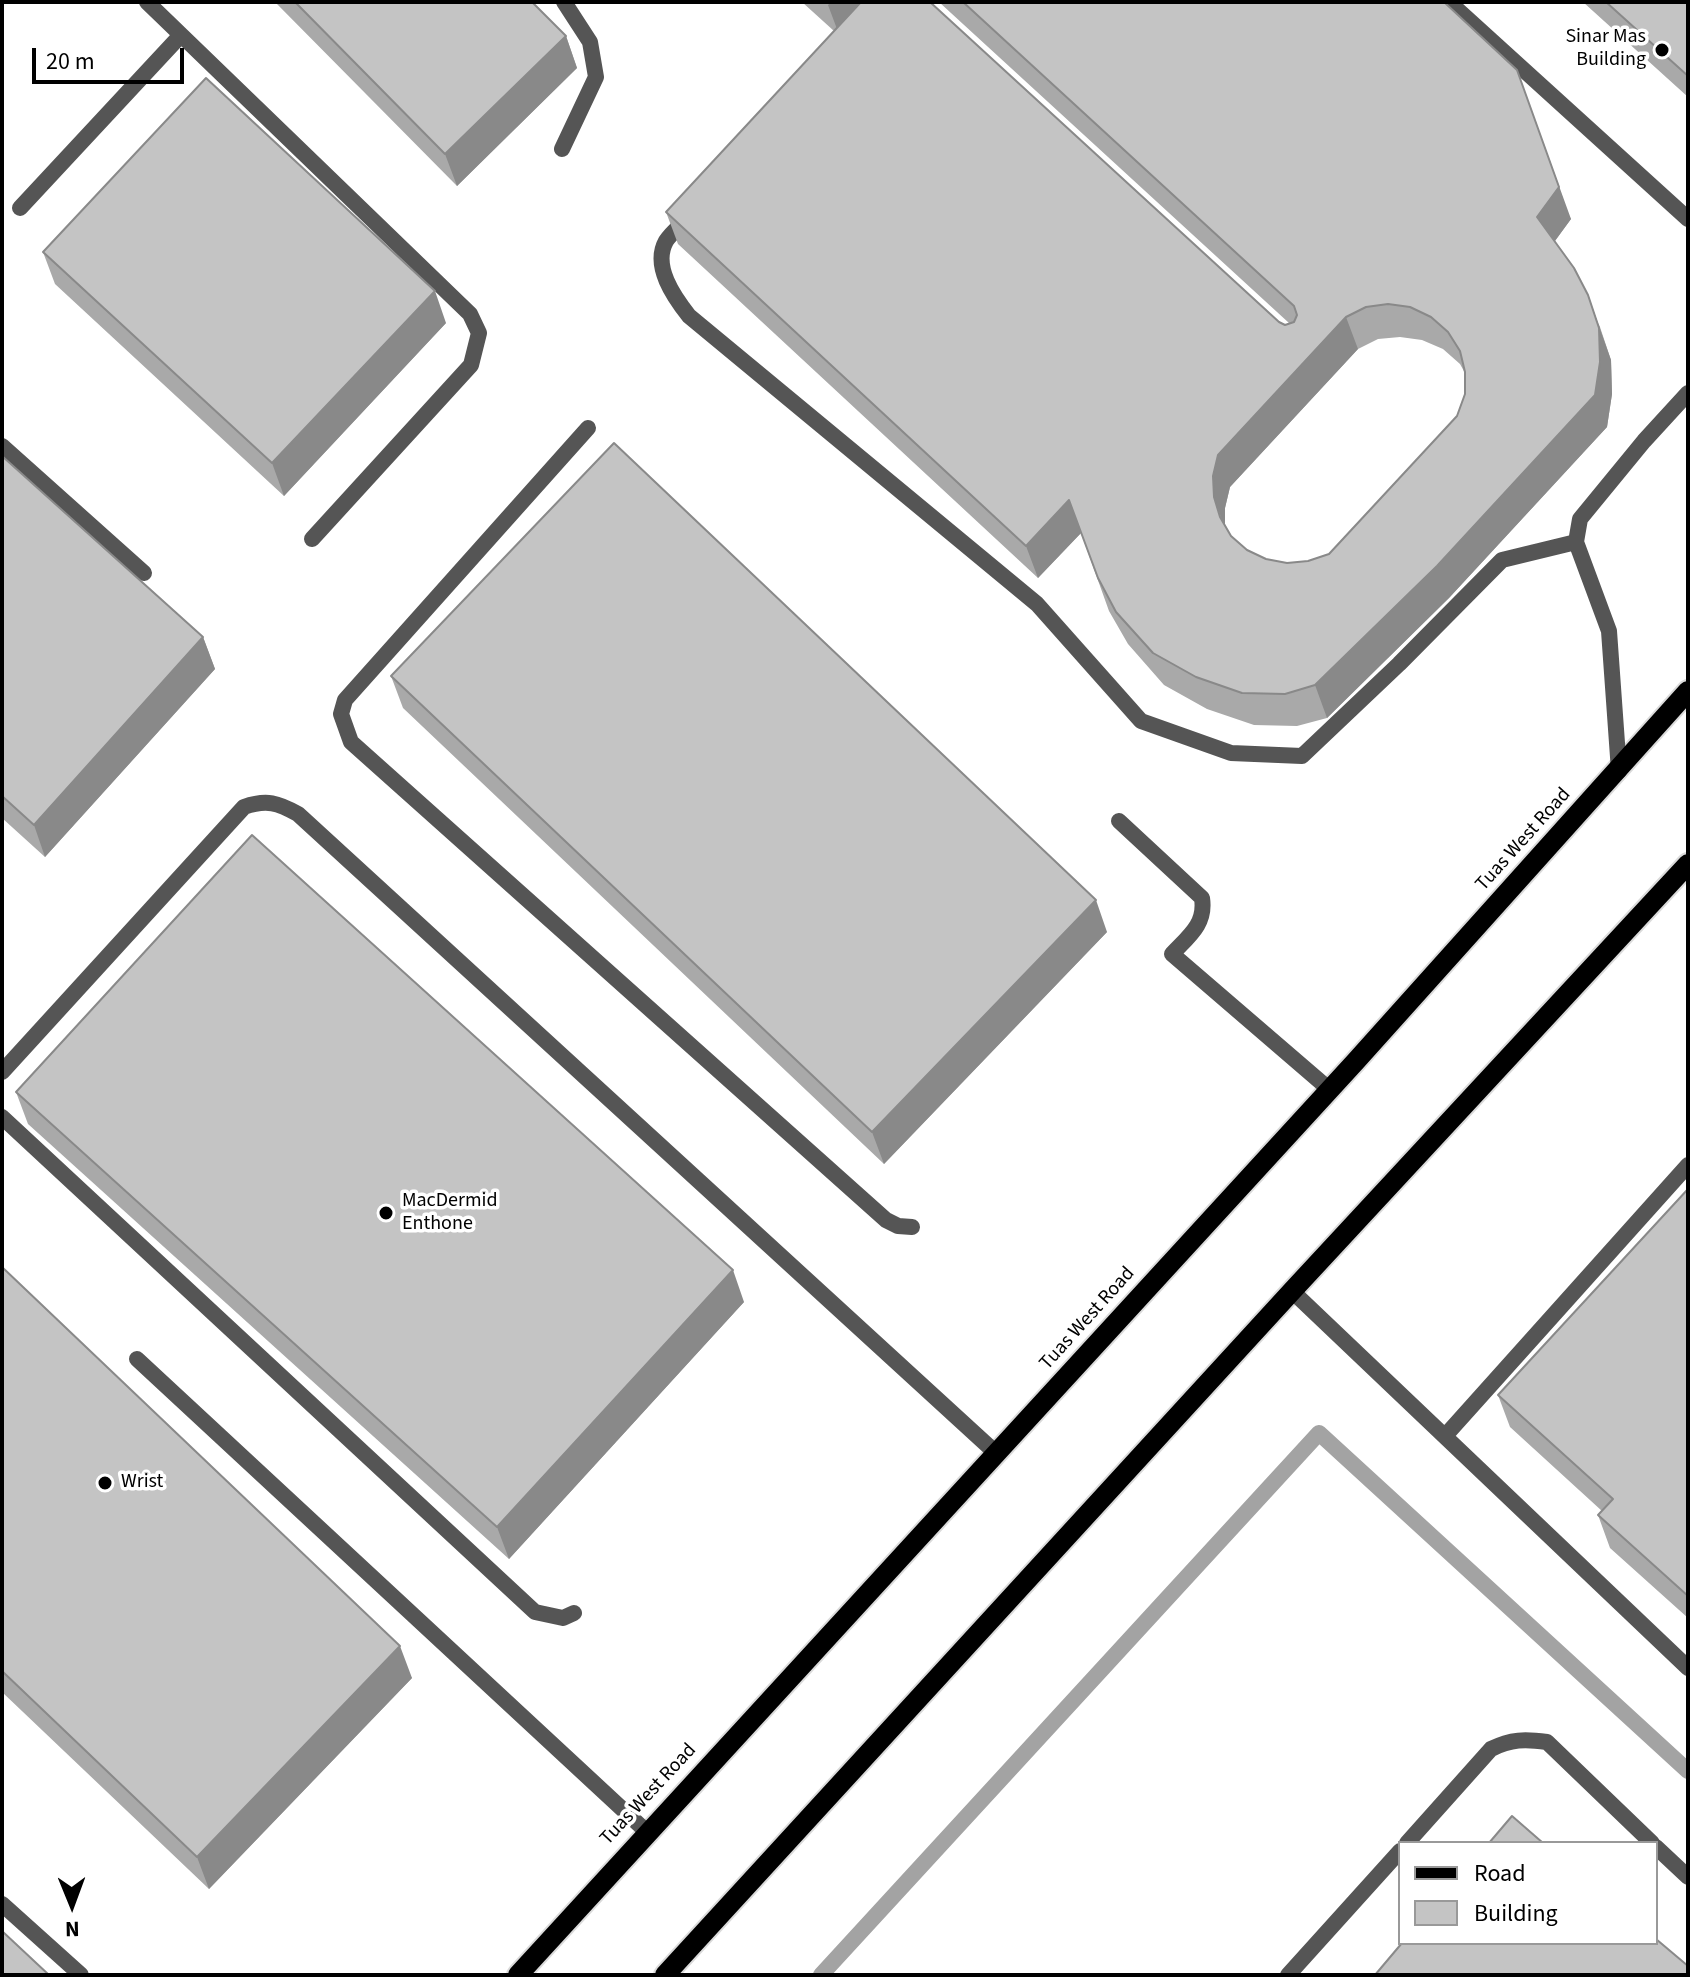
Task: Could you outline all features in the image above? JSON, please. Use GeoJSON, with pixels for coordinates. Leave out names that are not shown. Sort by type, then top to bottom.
{"type":"FeatureCollection","features":[{"type":"Feature","properties":{"kind":"main road","name":"Tuas West Road"},"geometry":{"type":"LineString","coordinates":[[518,1975],[1330,1090],[1688,691]]}},
{"type":"Feature","properties":{"kind":"main road"},"geometry":{"type":"LineString","coordinates":[[665,1975],[1688,864]]}},
{"type":"Feature","properties":{"kind":"lane"},"geometry":{"type":"LineString","coordinates":[[147,2],[470,314],[479,333],[471,365],[312,539]]}},
{"type":"Feature","properties":{"kind":"lane"},"geometry":{"type":"LineString","coordinates":[[562,149],[596,77],[590,42],[564,2]]}},
{"type":"Feature","properties":{"kind":"lane"},"geometry":{"type":"LineString","coordinates":[[1449,2],[1688,219]]}},
{"type":"Feature","properties":{"kind":"lane"},"geometry":{"type":"LineString","coordinates":[[20,208],[181,35]]}},
{"type":"Feature","properties":{"kind":"lane"},"geometry":{"type":"LineString","coordinates":[[697,208],[665,242],[662,259],[671,293],[689,316],[1037,604],[1141,721],[1231,753],[1302,756],[1502,560],[1576,542]]}},
{"type":"Feature","properties":{"kind":"lane"},"geometry":{"type":"LineString","coordinates":[[1619,771],[1609,631],[1576,542],[1580,519],[1688,393]]}},
{"type":"Feature","properties":{"kind":"lane"},"geometry":{"type":"LineString","coordinates":[[588,428],[345,700],[341,714],[351,742],[886,1220],[898,1226],[912,1227]]}},
{"type":"Feature","properties":{"kind":"lane"},"geometry":{"type":"LineString","coordinates":[[2,446],[144,573]]}},
{"type":"Feature","properties":{"kind":"lane"},"geometry":{"type":"LineString","coordinates":[[2,1072],[244,807],[261,801],[278,803],[298,814],[997,1454]]}},
{"type":"Feature","properties":{"kind":"lane"},"geometry":{"type":"LineString","coordinates":[[1119,821],[1202,898],[1204,911],[1199,925],[1172,954],[1330,1090]]}},
{"type":"Feature","properties":{"kind":"lane"},"geometry":{"type":"LineString","coordinates":[[2,1117],[535,1612],[563,1618],[574,1613]]}},
{"type":"Feature","properties":{"kind":"lane"},"geometry":{"type":"LineString","coordinates":[[1445,1436],[1688,1165]]}},
{"type":"Feature","properties":{"kind":"lane"},"geometry":{"type":"LineString","coordinates":[[1292,1291],[1688,1668]]}},
{"type":"Feature","properties":{"kind":"lane"},"geometry":{"type":"LineString","coordinates":[[137,1359],[647,1832]]}},
{"type":"Feature","properties":{"kind":"lane"},"geometry":{"type":"LineString","coordinates":[[1409,1841],[1491,1749],[1523,1738],[1547,1742],[1650,1841]]}},
{"type":"Feature","properties":{"kind":"lane"},"geometry":{"type":"LineString","coordinates":[[1658,1849],[1688,1877]]}},
{"type":"Feature","properties":{"kind":"lane"},"geometry":{"type":"LineString","coordinates":[[1288,1975],[1398,1853]]}},
{"type":"Feature","properties":{"kind":"lane"},"geometry":{"type":"LineString","coordinates":[[2,1904],[81,1975]]}},
{"type":"Feature","properties":{"kind":"building"},"geometry":{"type":"Polygon","coordinates":[[[295,2],[532,2],[566,36],[445,154],[295,2]]]}},
{"type":"Feature","properties":{"kind":"building"},"geometry":{"type":"Polygon","coordinates":[[[861,2],[930,2],[1285,325],[1294,322],[1297,315],[1294,306],[963,2],[1444,2],[1517,70],[1559,187],[1537,217],[1574,268],[1588,295],[1599,328],[1600,362],[1595,395],[1437,566],[1315,685],[1285,694],[1242,693],[1196,677],[1153,653],[1116,612],[1098,578],[1069,500],[1026,546],[666,212],[861,2]],[[1388,304],[1366,307],[1346,317],[1218,455],[1213,476],[1214,497],[1220,517],[1231,536],[1247,550],[1266,559],[1287,563],[1308,561],[1329,554],[1457,416],[1465,394],[1465,372],[1460,351],[1448,332],[1431,317],[1410,307],[1388,304]]]}},
{"type":"Feature","properties":{"kind":"building","name":"Sinar Mas Building"},"geometry":{"type":"Polygon","coordinates":[[[1606,2],[1688,2],[1688,76],[1606,2]]]}},
{"type":"Feature","properties":{"kind":"building"},"geometry":{"type":"Polygon","coordinates":[[[206,78],[435,291],[272,463],[43,252],[206,78]]]}},
{"type":"Feature","properties":{"kind":"building"},"geometry":{"type":"Polygon","coordinates":[[[614,443],[1096,900],[872,1132],[391,676],[614,443]]]}},
{"type":"Feature","properties":{"kind":"building"},"geometry":{"type":"Polygon","coordinates":[[[2,456],[203,637],[34,825],[2,796],[2,456]]]}},
{"type":"Feature","properties":{"kind":"building","name":"MacDermid Enthone"},"geometry":{"type":"Polygon","coordinates":[[[252,835],[733,1270],[497,1527],[16,1092],[252,835]]]}},
{"type":"Feature","properties":{"kind":"building"},"geometry":{"type":"Polygon","coordinates":[[[1688,1189],[1688,1596],[1598,1515],[1613,1499],[1498,1395],[1688,1189]]]}},
{"type":"Feature","properties":{"kind":"building","name":"Wrist"},"geometry":{"type":"Polygon","coordinates":[[[2,1267],[400,1646],[197,1857],[2,1671],[2,1267]]]}},
{"type":"Feature","properties":{"kind":"building"},"geometry":{"type":"Polygon","coordinates":[[[1512,1816],[1541,1841],[1491,1841],[1512,1816]]]}},
{"type":"Feature","properties":{"kind":"building"},"geometry":{"type":"Polygon","coordinates":[[[2,1931],[49,1975],[2,1975],[2,1931]]]}},
{"type":"Feature","properties":{"kind":"building"},"geometry":{"type":"Polygon","coordinates":[[[1658,1941],[1688,1966],[1688,1975],[1375,1975],[1400,1945],[1658,1945],[1658,1941]]]}},
{"type":"Feature","properties":{"kind":"waterway"},"geometry":{"type":"LineString","coordinates":[[821,1975],[1319,1433],[1688,1771]]}},
{"type":"Feature","properties":{"kind":"place","name":"Sinar Mas Building"},"geometry":{"type":"Point","coordinates":[1662,50]}},
{"type":"Feature","properties":{"kind":"place","name":"MacDermid Enthone"},"geometry":{"type":"Point","coordinates":[386,1213]}},
{"type":"Feature","properties":{"kind":"place","name":"Wrist"},"geometry":{"type":"Point","coordinates":[105,1483]}}]}
